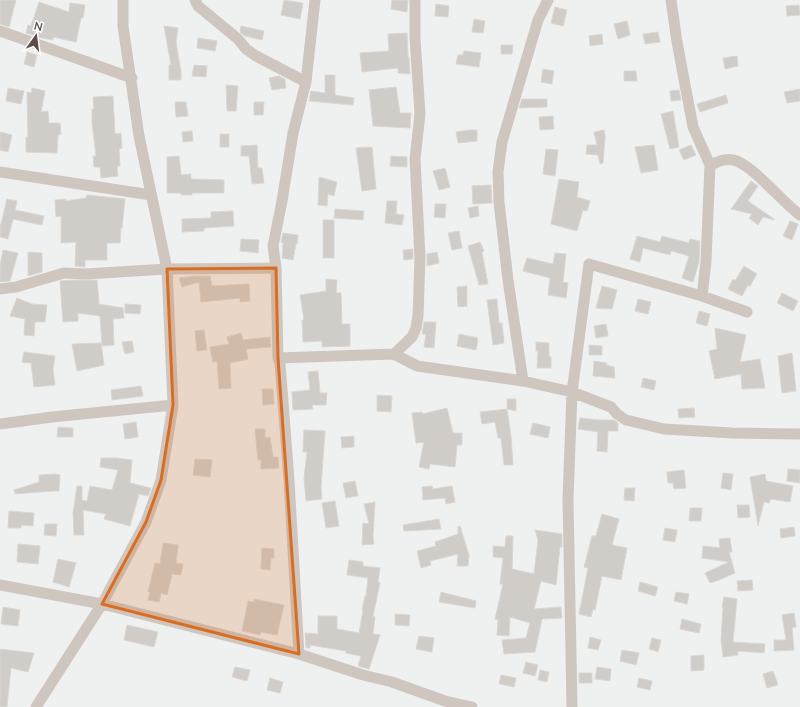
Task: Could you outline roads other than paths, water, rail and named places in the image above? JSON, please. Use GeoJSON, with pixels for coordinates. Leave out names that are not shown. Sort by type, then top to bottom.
{"type":"FeatureCollection","features":[{"type":"Feature","properties":{"kind":"street"},"geometry":{"type":"LineString","coordinates":[[36,707],[102,604],[146,522],[161,480],[173,405],[167,268],[139,136],[124,26],[123,0]]}},
{"type":"Feature","properties":{"kind":"street"},"geometry":{"type":"LineString","coordinates":[[195,0],[198,6],[238,39],[246,49],[256,56],[306,82]]}},
{"type":"Feature","properties":{"kind":"street"},"geometry":{"type":"LineString","coordinates":[[299,654],[289,480],[280,363],[278,358],[276,268],[273,246],[293,133],[306,82],[315,0]]}},
{"type":"Feature","properties":{"kind":"street"},"geometry":{"type":"LineString","coordinates":[[394,354],[412,337],[416,328],[418,316],[420,257],[415,159],[420,114],[415,38],[415,0]]}},
{"type":"Feature","properties":{"kind":"street"},"geometry":{"type":"LineString","coordinates":[[522,381],[501,217],[498,172],[504,135],[538,20],[548,0]]}},
{"type":"Feature","properties":{"kind":"street"},"geometry":{"type":"LineString","coordinates":[[671,0],[677,42],[693,127],[710,165],[706,262],[702,296]]}},
{"type":"Feature","properties":{"kind":"street"},"geometry":{"type":"LineString","coordinates":[[0,32],[132,78]]}},
{"type":"Feature","properties":{"kind":"street"},"geometry":{"type":"LineString","coordinates":[[710,165],[725,159],[737,160],[769,186],[800,215]]}},
{"type":"Feature","properties":{"kind":"street"},"geometry":{"type":"LineString","coordinates":[[0,172],[151,195]]}},
{"type":"Feature","properties":{"kind":"street"},"geometry":{"type":"LineString","coordinates":[[572,707],[568,499],[572,392],[588,264],[702,296],[747,312]]}},
{"type":"Feature","properties":{"kind":"street"},"geometry":{"type":"LineString","coordinates":[[0,289],[16,287],[64,273],[86,274],[167,268],[276,268]]}},
{"type":"Feature","properties":{"kind":"street"},"geometry":{"type":"LineString","coordinates":[[278,358],[394,354],[417,366],[522,381],[572,392],[611,408],[626,420],[664,429],[732,433],[800,434]]}},
{"type":"Feature","properties":{"kind":"street"},"geometry":{"type":"LineString","coordinates":[[0,424],[52,417],[173,405]]}},
{"type":"Feature","properties":{"kind":"street"},"geometry":{"type":"LineString","coordinates":[[0,585],[102,604],[299,654],[363,675],[392,682],[445,701],[472,707]]}}]}
